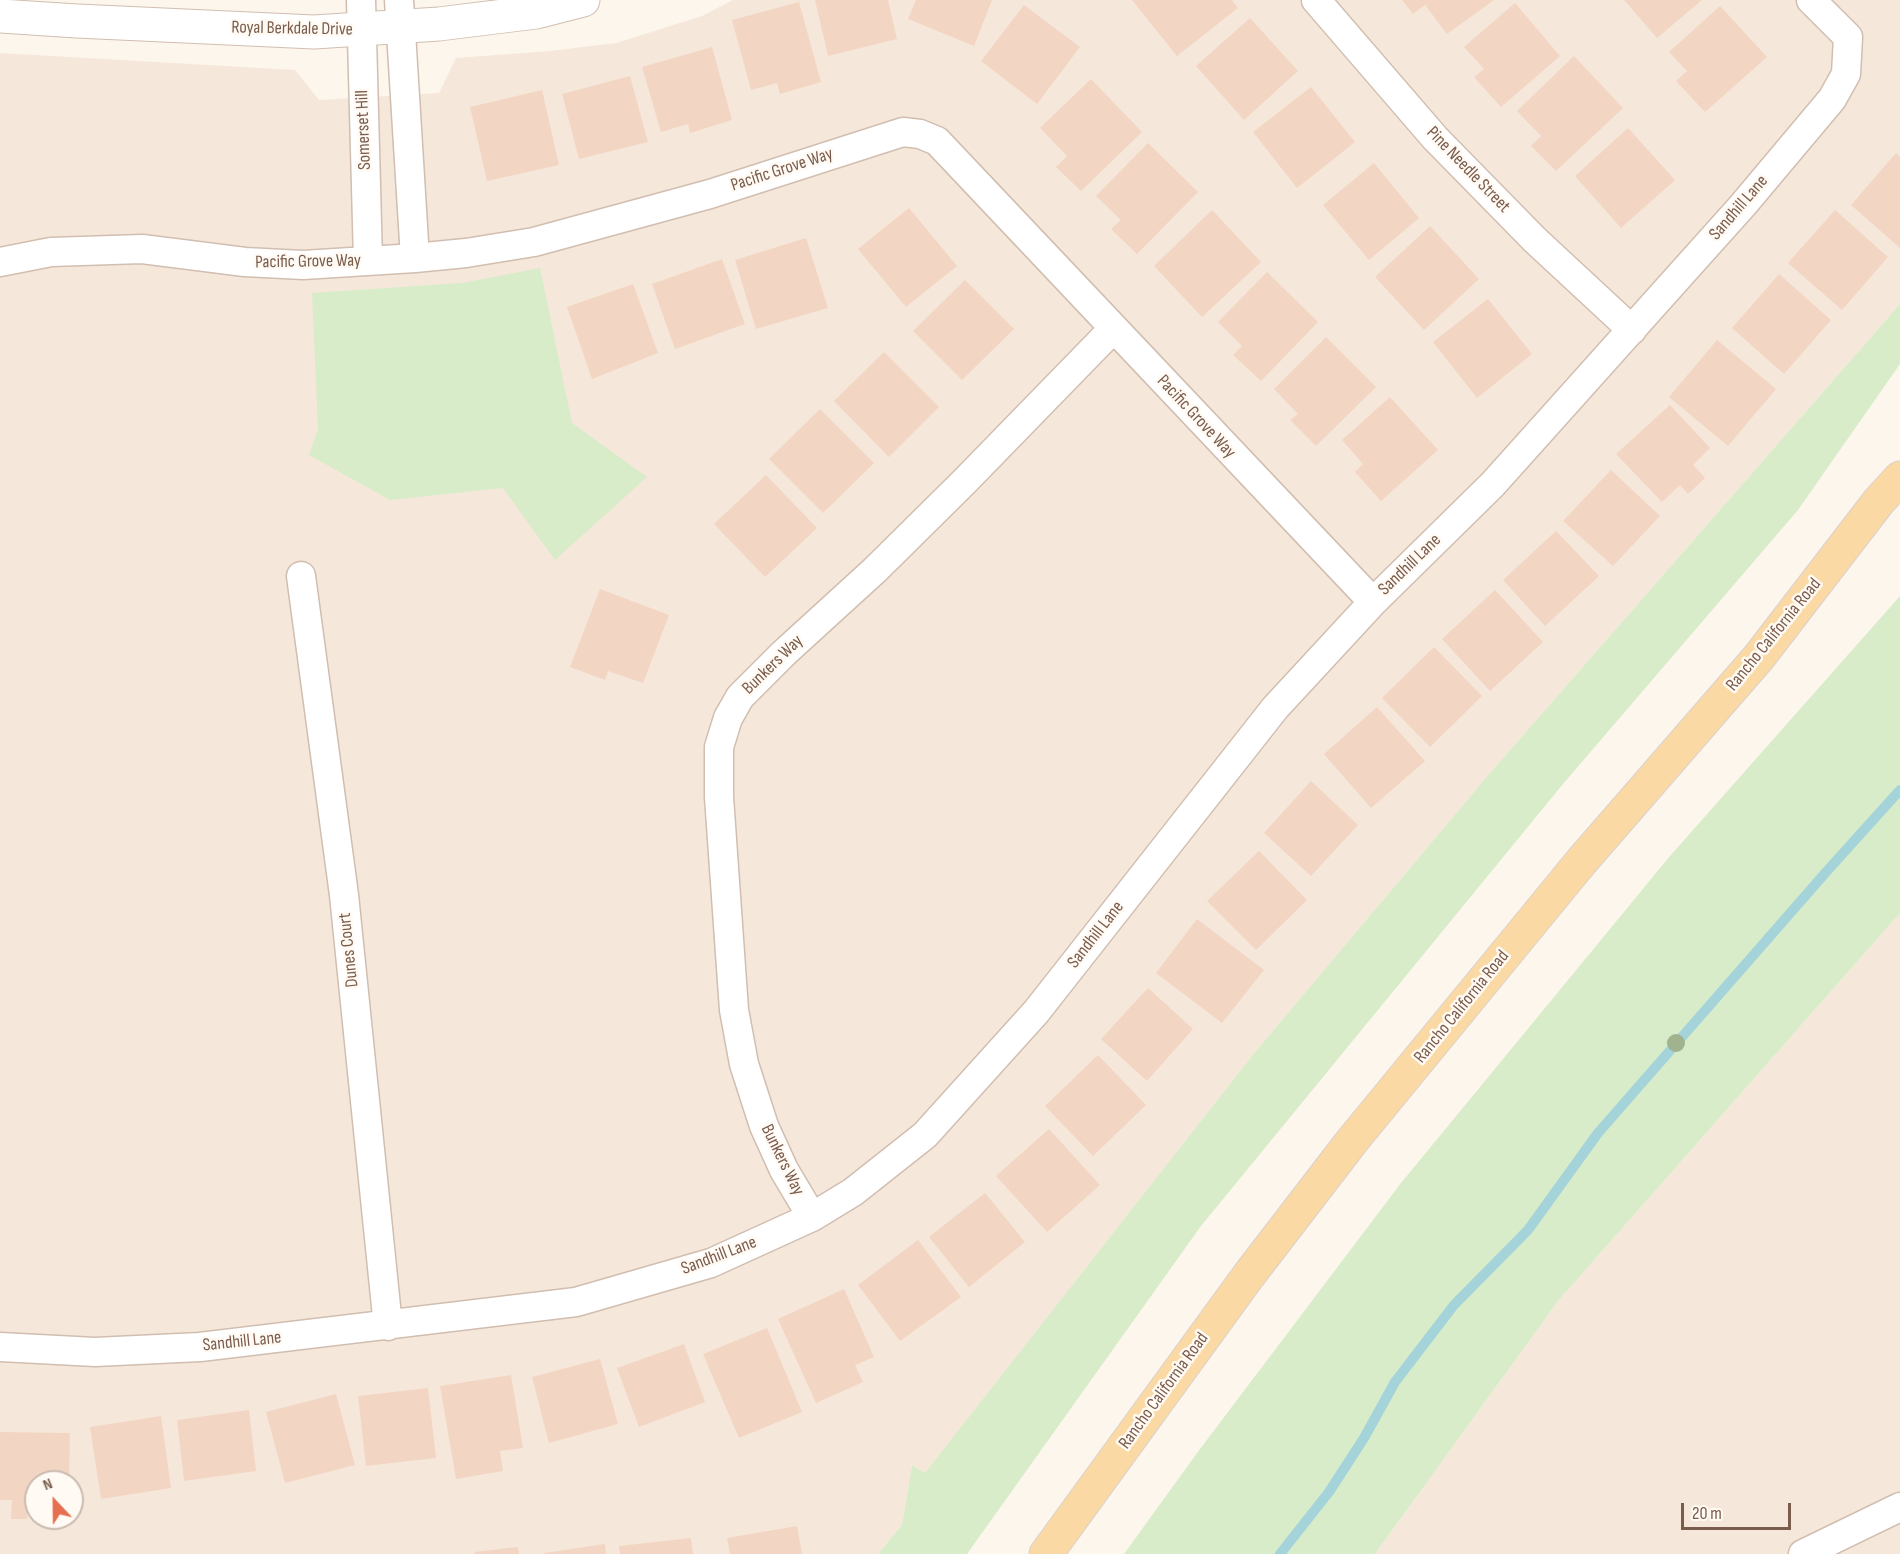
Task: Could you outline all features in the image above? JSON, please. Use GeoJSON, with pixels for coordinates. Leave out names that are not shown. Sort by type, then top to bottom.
{"type":"FeatureCollection","features":[{"type":"Feature","properties":{"kind":"main road","name":"Rancho California Road"},"geometry":{"type":"LineString","coordinates":[[1046,1554],[1242,1284],[1352,1141],[1581,862],[1759,657],[1879,501],[1900,478]]}},
{"type":"Feature","properties":{"kind":"street","name":"Royal Berkdale Drive"},"geometry":{"type":"LineString","coordinates":[[0,16],[314,32],[361,15],[536,12],[583,0]]}},
{"type":"Feature","properties":{"kind":"street","name":"Pine Needle Street"},"geometry":{"type":"LineString","coordinates":[[1316,0],[1435,138],[1535,240],[1632,330]]}},
{"type":"Feature","properties":{"kind":"street","name":"Sandhill Lane"},"geometry":{"type":"LineString","coordinates":[[0,1347],[95,1352],[200,1347],[576,1302],[711,1263],[812,1217],[853,1192],[925,1135],[1036,1012],[1275,708],[1373,602],[1493,484],[1743,205],[1832,99],[1846,74],[1848,37],[1811,0]]}},
{"type":"Feature","properties":{"kind":"street"},"geometry":{"type":"LineString","coordinates":[[400,14],[415,258]]}},
{"type":"Feature","properties":{"kind":"street","name":"Somerset Hill"},"geometry":{"type":"LineString","coordinates":[[361,15],[368,261]]}},
{"type":"Feature","properties":{"kind":"street","name":"Pacific Grove Way"},"geometry":{"type":"LineString","coordinates":[[0,262],[51,252],[142,249],[245,262],[303,265],[415,258],[534,242],[710,194],[903,132],[920,134],[937,141],[1373,602]]}},
{"type":"Feature","properties":{"kind":"street","name":"Bunkers Way"},"geometry":{"type":"LineString","coordinates":[[812,1217],[784,1170],[764,1126],[744,1064],[734,1010],[719,797],[719,747],[728,717],[740,697],[784,653],[875,570],[1113,329]]}},
{"type":"Feature","properties":{"kind":"street","name":"Dunes Court"},"geometry":{"type":"LineString","coordinates":[[301,576],[344,895],[388,1326]]}},
{"type":"Feature","properties":{"kind":"street"},"geometry":{"type":"LineString","coordinates":[[1803,1554],[1900,1507]]}},
{"type":"Feature","properties":{"kind":"shaded area"},"geometry":{"type":"Polygon","coordinates":[[[733,0],[1900,0],[1900,304],[1490,773],[1255,1052],[925,1474],[912,1465],[902,1525],[878,1554],[0,1554],[0,53],[295,70],[319,100],[439,93],[456,58],[550,51],[616,43],[702,16],[733,0]]]}},
{"type":"Feature","properties":{"kind":"shaded area"},"geometry":{"type":"Polygon","coordinates":[[[1900,913],[1900,1554],[1375,1554],[1558,1301],[1900,913]]]}},
{"type":"Feature","properties":{"kind":"green space"},"geometry":{"type":"Polygon","coordinates":[[[540,268],[572,423],[647,477],[555,560],[503,488],[390,500],[309,455],[318,429],[312,293],[462,283],[540,268]]]}},
{"type":"Feature","properties":{"kind":"green space"},"geometry":{"type":"Polygon","coordinates":[[[1900,304],[1900,364],[1798,510],[1563,784],[1201,1226],[967,1554],[878,1554],[902,1525],[912,1465],[925,1473],[1255,1052],[1490,773],[1900,304]]]}},
{"type":"Feature","properties":{"kind":"green space"},"geometry":{"type":"Polygon","coordinates":[[[1900,596],[1900,913],[1558,1301],[1375,1554],[1124,1554],[1200,1449],[1401,1183],[1670,856],[1900,596]]]}},
{"type":"Feature","properties":{"kind":"building"},"geometry":{"type":"Polygon","coordinates":[[[815,0],[888,0],[897,39],[828,56],[815,0]]]}},
{"type":"Feature","properties":{"kind":"building"},"geometry":{"type":"Polygon","coordinates":[[[916,0],[992,0],[974,46],[908,19],[916,0]]]}},
{"type":"Feature","properties":{"kind":"building"},"geometry":{"type":"Polygon","coordinates":[[[1132,0],[1232,0],[1238,8],[1177,56],[1132,0]]]}},
{"type":"Feature","properties":{"kind":"building"},"geometry":{"type":"Polygon","coordinates":[[[1402,0],[1494,0],[1447,34],[1425,5],[1413,14],[1402,0]]]}},
{"type":"Feature","properties":{"kind":"building"},"geometry":{"type":"Polygon","coordinates":[[[1624,0],[1702,0],[1657,38],[1624,0]]]}},
{"type":"Feature","properties":{"kind":"building"},"geometry":{"type":"Polygon","coordinates":[[[799,2],[821,82],[780,94],[777,83],[751,90],[732,20],[799,2]]]}},
{"type":"Feature","properties":{"kind":"building"},"geometry":{"type":"Polygon","coordinates":[[[1515,3],[1560,56],[1501,107],[1474,77],[1484,69],[1464,47],[1515,3]]]}},
{"type":"Feature","properties":{"kind":"building"},"geometry":{"type":"Polygon","coordinates":[[[1024,5],[1080,47],[1037,104],[981,61],[1024,5]]]}},
{"type":"Feature","properties":{"kind":"building"},"geometry":{"type":"Polygon","coordinates":[[[1720,6],[1767,57],[1705,112],[1676,81],[1687,71],[1669,52],[1720,6]]]}},
{"type":"Feature","properties":{"kind":"building"},"geometry":{"type":"Polygon","coordinates":[[[1250,18],[1298,71],[1244,120],[1196,66],[1250,18]]]}},
{"type":"Feature","properties":{"kind":"building"},"geometry":{"type":"Polygon","coordinates":[[[712,47],[732,120],[690,133],[688,124],[661,132],[642,67],[712,47]]]}},
{"type":"Feature","properties":{"kind":"building"},"geometry":{"type":"Polygon","coordinates":[[[1574,56],[1623,108],[1556,171],[1531,146],[1541,136],[1517,111],[1574,56]]]}},
{"type":"Feature","properties":{"kind":"building"},"geometry":{"type":"Polygon","coordinates":[[[630,76],[648,142],[579,159],[562,94],[630,76]]]}},
{"type":"Feature","properties":{"kind":"building"},"geometry":{"type":"Polygon","coordinates":[[[1091,79],[1142,132],[1081,191],[1056,167],[1067,156],[1040,128],[1091,79]]]}},
{"type":"Feature","properties":{"kind":"building"},"geometry":{"type":"Polygon","coordinates":[[[1311,87],[1355,142],[1297,188],[1253,132],[1311,87]]]}},
{"type":"Feature","properties":{"kind":"building"},"geometry":{"type":"Polygon","coordinates":[[[542,90],[559,165],[487,181],[470,107],[542,90]]]}},
{"type":"Feature","properties":{"kind":"building"},"geometry":{"type":"Polygon","coordinates":[[[1628,128],[1675,180],[1621,228],[1575,176],[1628,128]]]}},
{"type":"Feature","properties":{"kind":"building"},"geometry":{"type":"Polygon","coordinates":[[[1148,143],[1198,192],[1137,254],[1111,229],[1121,220],[1096,196],[1148,143]]]}},
{"type":"Feature","properties":{"kind":"building"},"geometry":{"type":"Polygon","coordinates":[[[1896,153],[1900,157],[1900,248],[1851,205],[1896,153]]]}},
{"type":"Feature","properties":{"kind":"building"},"geometry":{"type":"Polygon","coordinates":[[[1374,163],[1419,218],[1369,260],[1323,205],[1374,163]]]}},
{"type":"Feature","properties":{"kind":"building"},"geometry":{"type":"Polygon","coordinates":[[[909,208],[957,266],[906,307],[858,249],[909,208]]]}},
{"type":"Feature","properties":{"kind":"building"},"geometry":{"type":"Polygon","coordinates":[[[1212,210],[1261,262],[1202,317],[1154,266],[1212,210]]]}},
{"type":"Feature","properties":{"kind":"building"},"geometry":{"type":"Polygon","coordinates":[[[1835,210],[1888,257],[1842,310],[1788,263],[1835,210]]]}},
{"type":"Feature","properties":{"kind":"building"},"geometry":{"type":"Polygon","coordinates":[[[1430,226],[1479,279],[1424,330],[1375,277],[1430,226]]]}},
{"type":"Feature","properties":{"kind":"building"},"geometry":{"type":"Polygon","coordinates":[[[806,238],[828,308],[756,329],[735,260],[806,238]]]}},
{"type":"Feature","properties":{"kind":"building"},"geometry":{"type":"Polygon","coordinates":[[[722,259],[745,324],[675,349],[652,284],[722,259]]]}},
{"type":"Feature","properties":{"kind":"building"},"geometry":{"type":"Polygon","coordinates":[[[1267,272],[1318,322],[1261,381],[1233,355],[1242,346],[1218,322],[1267,272]]]}},
{"type":"Feature","properties":{"kind":"building"},"geometry":{"type":"Polygon","coordinates":[[[1779,274],[1831,320],[1784,374],[1732,328],[1779,274]]]}},
{"type":"Feature","properties":{"kind":"building"},"geometry":{"type":"Polygon","coordinates":[[[965,280],[1014,329],[962,380],[913,331],[965,280]]]}},
{"type":"Feature","properties":{"kind":"building"},"geometry":{"type":"Polygon","coordinates":[[[633,284],[658,353],[592,379],[567,307],[633,284]]]}},
{"type":"Feature","properties":{"kind":"building"},"geometry":{"type":"Polygon","coordinates":[[[1488,299],[1532,354],[1477,398],[1433,342],[1488,299]]]}},
{"type":"Feature","properties":{"kind":"building"},"geometry":{"type":"Polygon","coordinates":[[[1326,337],[1376,387],[1316,446],[1290,420],[1298,414],[1274,389],[1326,337]]]}},
{"type":"Feature","properties":{"kind":"building"},"geometry":{"type":"Polygon","coordinates":[[[1717,340],[1776,389],[1728,446],[1669,397],[1717,340]]]}},
{"type":"Feature","properties":{"kind":"building"},"geometry":{"type":"Polygon","coordinates":[[[884,352],[939,407],[889,457],[834,401],[884,352]]]}},
{"type":"Feature","properties":{"kind":"building"},"geometry":{"type":"Polygon","coordinates":[[[1390,397],[1438,450],[1381,501],[1355,472],[1363,464],[1342,440],[1390,397]]]}},
{"type":"Feature","properties":{"kind":"building"},"geometry":{"type":"Polygon","coordinates":[[[1670,405],[1710,448],[1693,465],[1705,478],[1688,494],[1680,485],[1662,502],[1616,454],[1670,405]]]}},
{"type":"Feature","properties":{"kind":"building"},"geometry":{"type":"Polygon","coordinates":[[[820,409],[874,463],[823,513],[769,459],[820,409]]]}},
{"type":"Feature","properties":{"kind":"building"},"geometry":{"type":"Polygon","coordinates":[[[1611,470],[1660,516],[1613,566],[1563,521],[1611,470]]]}},
{"type":"Feature","properties":{"kind":"building"},"geometry":{"type":"Polygon","coordinates":[[[766,475],[817,528],[765,577],[714,524],[766,475]]]}},
{"type":"Feature","properties":{"kind":"building"},"geometry":{"type":"Polygon","coordinates":[[[1556,531],[1599,576],[1545,626],[1503,580],[1556,531]]]}},
{"type":"Feature","properties":{"kind":"building"},"geometry":{"type":"Polygon","coordinates":[[[600,589],[669,615],[643,683],[608,671],[605,680],[570,667],[600,589]]]}},
{"type":"Feature","properties":{"kind":"building"},"geometry":{"type":"Polygon","coordinates":[[[1495,590],[1543,642],[1490,691],[1442,639],[1495,590]]]}},
{"type":"Feature","properties":{"kind":"building"},"geometry":{"type":"Polygon","coordinates":[[[1434,647],[1482,696],[1430,747],[1382,698],[1434,647]]]}},
{"type":"Feature","properties":{"kind":"building"},"geometry":{"type":"Polygon","coordinates":[[[1377,707],[1425,761],[1371,808],[1324,754],[1377,707]]]}},
{"type":"Feature","properties":{"kind":"building"},"geometry":{"type":"Polygon","coordinates":[[[1311,781],[1358,825],[1311,876],[1264,833],[1311,781]]]}},
{"type":"Feature","properties":{"kind":"building"},"geometry":{"type":"Polygon","coordinates":[[[1259,851],[1307,900],[1256,950],[1207,901],[1259,851]]]}},
{"type":"Feature","properties":{"kind":"building"},"geometry":{"type":"Polygon","coordinates":[[[1197,919],[1264,970],[1222,1023],[1156,973],[1197,919]]]}},
{"type":"Feature","properties":{"kind":"building"},"geometry":{"type":"Polygon","coordinates":[[[1148,988],[1193,1029],[1147,1081],[1101,1039],[1148,988]]]}},
{"type":"Feature","properties":{"kind":"building"},"geometry":{"type":"Polygon","coordinates":[[[1098,1055],[1146,1105],[1093,1156],[1045,1106],[1098,1055]]]}},
{"type":"Feature","properties":{"kind":"building"},"geometry":{"type":"Polygon","coordinates":[[[1049,1129],[1100,1185],[1047,1232],[996,1176],[1049,1129]]]}},
{"type":"Feature","properties":{"kind":"building"},"geometry":{"type":"Polygon","coordinates":[[[985,1193],[1025,1242],[969,1287],[929,1237],[985,1193]]]}},
{"type":"Feature","properties":{"kind":"building"},"geometry":{"type":"Polygon","coordinates":[[[918,1240],[961,1297],[900,1341],[858,1285],[918,1240]]]}},
{"type":"Feature","properties":{"kind":"building"},"geometry":{"type":"Polygon","coordinates":[[[844,1289],[874,1357],[855,1365],[863,1382],[816,1403],[778,1319],[844,1289]]]}},
{"type":"Feature","properties":{"kind":"building"},"geometry":{"type":"Polygon","coordinates":[[[767,1328],[802,1412],[739,1438],[703,1354],[767,1328]]]}},
{"type":"Feature","properties":{"kind":"building"},"geometry":{"type":"Polygon","coordinates":[[[684,1344],[705,1402],[639,1427],[617,1368],[684,1344]]]}},
{"type":"Feature","properties":{"kind":"building"},"geometry":{"type":"Polygon","coordinates":[[[600,1359],[618,1424],[549,1443],[532,1377],[600,1359]]]}},
{"type":"Feature","properties":{"kind":"building"},"geometry":{"type":"Polygon","coordinates":[[[511,1375],[523,1448],[500,1451],[503,1471],[456,1479],[440,1386],[511,1375]]]}},
{"type":"Feature","properties":{"kind":"building"},"geometry":{"type":"Polygon","coordinates":[[[428,1388],[436,1458],[366,1466],[358,1396],[428,1388]]]}},
{"type":"Feature","properties":{"kind":"building"},"geometry":{"type":"Polygon","coordinates":[[[336,1394],[355,1465],[285,1483],[266,1412],[336,1394]]]}},
{"type":"Feature","properties":{"kind":"building"},"geometry":{"type":"Polygon","coordinates":[[[249,1410],[256,1471],[184,1481],[177,1420],[249,1410]]]}},
{"type":"Feature","properties":{"kind":"building"},"geometry":{"type":"Polygon","coordinates":[[[161,1416],[171,1488],[101,1499],[90,1427],[161,1416]]]}},
{"type":"Feature","properties":{"kind":"building"},"geometry":{"type":"Polygon","coordinates":[[[0,1432],[70,1433],[69,1470],[24,1470],[24,1519],[11,1519],[12,1500],[0,1500],[0,1432]]]}},
{"type":"Feature","properties":{"kind":"building"},"geometry":{"type":"Polygon","coordinates":[[[797,1526],[802,1554],[730,1554],[727,1538],[797,1526]]]}},
{"type":"Feature","properties":{"kind":"building"},"geometry":{"type":"Polygon","coordinates":[[[691,1538],[693,1554],[620,1554],[619,1546],[691,1538]]]}},
{"type":"Feature","properties":{"kind":"building"},"geometry":{"type":"Polygon","coordinates":[[[605,1544],[606,1554],[544,1554],[544,1553],[605,1544]]]}},
{"type":"Feature","properties":{"kind":"building"},"geometry":{"type":"Polygon","coordinates":[[[518,1547],[519,1554],[475,1554],[474,1552],[518,1547]]]}},
{"type":"Feature","properties":{"kind":"waterway"},"geometry":{"type":"LineString","coordinates":[[1280,1554],[1329,1492],[1364,1438],[1395,1382],[1454,1305],[1528,1230],[1598,1133],[1900,790]]}}]}
